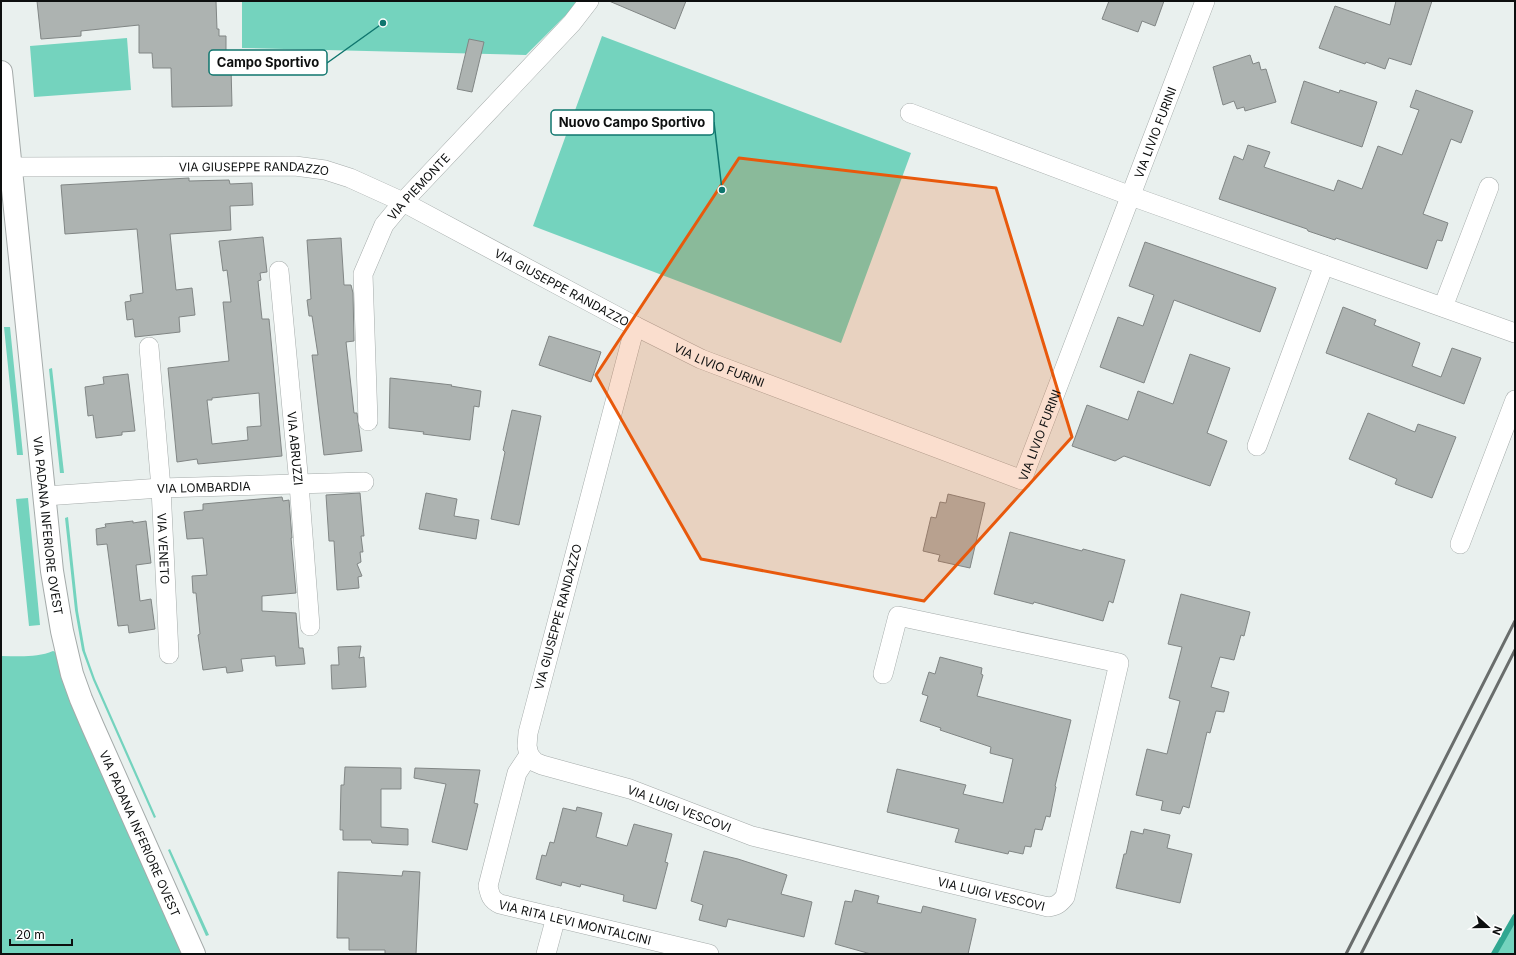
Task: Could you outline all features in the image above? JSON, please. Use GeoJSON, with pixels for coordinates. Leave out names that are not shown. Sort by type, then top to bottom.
{"type":"FeatureCollection","features":[{"type":"Feature","properties":{"kind":"street","name":"VIA PIEMONTE"},"geometry":{"type":"LineString","coordinates":[[368,421],[363,274],[384,225],[403,202],[572,23],[589,1]]}},
{"type":"Feature","properties":{"kind":"street","name":"VIA LIVIO FURINI"},"geometry":{"type":"LineString","coordinates":[[636,326],[701,359],[1022,480],[1205,1]]}},
{"type":"Feature","properties":{"kind":"street","name":"VIA PADANA INFERIORE OVEST"},"geometry":{"type":"LineString","coordinates":[[1,72],[56,602],[62,630],[72,674],[93,727],[194,954]]}},
{"type":"Feature","properties":{"kind":"street"},"geometry":{"type":"LineString","coordinates":[[910,113],[1131,196],[1515,333]]}},
{"type":"Feature","properties":{"kind":"street","name":"VIA GIUSEPPE RANDAZZO"},"geometry":{"type":"LineString","coordinates":[[11,167],[295,166],[325,170],[350,178],[403,202],[636,326],[528,733],[527,746],[530,755]]}},
{"type":"Feature","properties":{"kind":"street"},"geometry":{"type":"LineString","coordinates":[[1443,307],[1489,187]]}},
{"type":"Feature","properties":{"kind":"street"},"geometry":{"type":"LineString","coordinates":[[1257,446],[1324,265]]}},
{"type":"Feature","properties":{"kind":"street","name":"VIA ABRUZZI"},"geometry":{"type":"LineString","coordinates":[[279,271],[299,484],[310,626]]}},
{"type":"Feature","properties":{"kind":"street","name":"VIA VENETO"},"geometry":{"type":"LineString","coordinates":[[148,348],[161,488],[169,654]]}},
{"type":"Feature","properties":{"kind":"street"},"geometry":{"type":"LineString","coordinates":[[1460,544],[1515,400]]}},
{"type":"Feature","properties":{"kind":"street","name":"VIA LOMBARDIA"},"geometry":{"type":"LineString","coordinates":[[45,496],[161,488],[364,482]]}},
{"type":"Feature","properties":{"kind":"street","name":"VIA LUIGI VESCOVI"},"geometry":{"type":"LineString","coordinates":[[530,755],[535,762],[542,765],[630,789],[752,836],[1048,907],[1060,903],[1065,897],[1120,663],[898,616],[882,674]]}},
{"type":"Feature","properties":{"kind":"street","name":"VIA RITA LEVI MONTALCINI"},"geometry":{"type":"LineString","coordinates":[[530,755],[517,773],[488,886],[490,897],[494,902],[709,954]]}},
{"type":"Feature","properties":{"kind":"street"},"geometry":{"type":"LineString","coordinates":[[546,954],[556,917]]}},
{"type":"Feature","properties":{"kind":"highlighted area"},"geometry":{"type":"Polygon","coordinates":[[[739,158],[996,188],[1072,437],[924,601],[701,559],[596,375],[739,158]]]}},
{"type":"Feature","properties":{"kind":"green space"},"geometry":{"type":"Polygon","coordinates":[[[242,1],[580,1],[526,55],[242,48],[242,1]]]}},
{"type":"Feature","properties":{"kind":"green space"},"geometry":{"type":"Polygon","coordinates":[[[602,36],[911,153],[841,343],[533,226],[602,36]]]}},
{"type":"Feature","properties":{"kind":"green space"},"geometry":{"type":"Polygon","coordinates":[[[127,38],[131,90],[34,97],[30,46],[127,38]]]}},
{"type":"Feature","properties":{"kind":"green space"},"geometry":{"type":"Polygon","coordinates":[[[4,327],[10,327],[23,455],[17,455],[4,327]]]}},
{"type":"Feature","properties":{"kind":"green space"},"geometry":{"type":"Polygon","coordinates":[[[52,368],[64,473],[60,473],[49,369],[52,368]]]}},
{"type":"Feature","properties":{"kind":"green space"},"geometry":{"type":"Polygon","coordinates":[[[28,498],[40,625],[29,626],[16,499],[28,498]]]}},
{"type":"Feature","properties":{"kind":"green space"},"geometry":{"type":"Polygon","coordinates":[[[68,517],[78,611],[85,651],[95,679],[156,817],[154,818],[93,680],[82,650],[75,610],[65,518],[68,517]]]}},
{"type":"Feature","properties":{"kind":"green space"},"geometry":{"type":"Polygon","coordinates":[[[53,651],[58,653],[183,954],[1,954],[1,656],[34,656],[53,651]]]}},
{"type":"Feature","properties":{"kind":"green space"},"geometry":{"type":"Polygon","coordinates":[[[170,849],[209,935],[206,936],[168,850],[170,849]]]}},
{"type":"Feature","properties":{"kind":"green space"},"geometry":{"type":"Polygon","coordinates":[[[1515,917],[1515,954],[1494,954],[1515,917]]]}},
{"type":"Feature","properties":{"kind":"building"},"geometry":{"type":"Polygon","coordinates":[[[37,1],[216,1],[217,29],[219,29],[219,36],[226,36],[226,67],[231,67],[232,106],[172,107],[171,68],[153,68],[152,53],[139,53],[139,25],[81,31],[81,36],[41,39],[37,1]]]}},
{"type":"Feature","properties":{"kind":"building"},"geometry":{"type":"Polygon","coordinates":[[[609,1],[686,1],[675,29],[609,1]]]}},
{"type":"Feature","properties":{"kind":"building"},"geometry":{"type":"Polygon","coordinates":[[[1109,1],[1164,1],[1155,26],[1142,21],[1138,32],[1102,19],[1109,1]]]}},
{"type":"Feature","properties":{"kind":"building"},"geometry":{"type":"Polygon","coordinates":[[[1396,1],[1432,1],[1411,65],[1389,58],[1385,69],[1366,62],[1365,64],[1319,48],[1335,6],[1390,25],[1396,1]]]}},
{"type":"Feature","properties":{"kind":"building"},"geometry":{"type":"Polygon","coordinates":[[[469,39],[484,42],[472,92],[457,89],[469,39]]]}},
{"type":"Feature","properties":{"kind":"building"},"geometry":{"type":"Polygon","coordinates":[[[1250,55],[1253,64],[1259,62],[1261,70],[1266,69],[1276,102],[1245,111],[1244,107],[1237,109],[1234,101],[1223,105],[1213,67],[1250,55]]]}},
{"type":"Feature","properties":{"kind":"building"},"geometry":{"type":"Polygon","coordinates":[[[1304,81],[1339,93],[1340,90],[1377,102],[1362,147],[1291,123],[1304,81]]]}},
{"type":"Feature","properties":{"kind":"building"},"geometry":{"type":"Polygon","coordinates":[[[1416,90],[1473,111],[1461,143],[1451,139],[1423,214],[1448,223],[1442,241],[1437,240],[1427,269],[1336,238],[1335,240],[1308,231],[1307,229],[1219,199],[1234,156],[1243,160],[1248,145],[1270,152],[1264,167],[1334,191],[1338,180],[1362,189],[1378,146],[1402,155],[1419,110],[1410,107],[1416,90]]]}},
{"type":"Feature","properties":{"kind":"building"},"geometry":{"type":"Polygon","coordinates":[[[189,178],[189,181],[229,180],[230,184],[252,183],[253,205],[230,206],[231,230],[170,234],[176,290],[192,288],[195,315],[179,317],[180,332],[135,337],[133,319],[127,320],[125,302],[131,301],[130,295],[143,293],[137,229],[65,234],[61,185],[189,178]]]}},
{"type":"Feature","properties":{"kind":"building"},"geometry":{"type":"Polygon","coordinates":[[[263,237],[267,272],[260,273],[261,280],[258,281],[262,319],[269,319],[282,456],[198,464],[197,459],[177,462],[168,368],[229,361],[223,302],[231,302],[227,270],[223,271],[219,241],[263,237]],[[259,393],[212,398],[212,400],[207,400],[212,444],[248,440],[247,427],[261,426],[259,393]]]}},
{"type":"Feature","properties":{"kind":"building"},"geometry":{"type":"Polygon","coordinates":[[[341,238],[344,285],[351,285],[353,293],[354,341],[346,342],[354,413],[357,413],[362,451],[324,455],[312,355],[318,355],[312,316],[309,316],[307,300],[311,299],[307,240],[341,238]]]}},
{"type":"Feature","properties":{"kind":"building"},"geometry":{"type":"Polygon","coordinates":[[[1145,242],[1276,288],[1260,332],[1174,300],[1144,383],[1100,367],[1118,317],[1143,326],[1154,295],[1129,286],[1145,242]]]}},
{"type":"Feature","properties":{"kind":"building"},"geometry":{"type":"Polygon","coordinates":[[[1343,307],[1376,320],[1374,325],[1420,343],[1412,366],[1441,377],[1452,348],[1481,358],[1464,404],[1326,353],[1343,307]]]}},
{"type":"Feature","properties":{"kind":"building"},"geometry":{"type":"Polygon","coordinates":[[[549,336],[601,352],[591,382],[539,365],[549,336]]]}},
{"type":"Feature","properties":{"kind":"building"},"geometry":{"type":"Polygon","coordinates":[[[1190,354],[1230,368],[1207,433],[1227,441],[1210,486],[1124,456],[1115,461],[1072,446],[1087,405],[1128,420],[1138,391],[1173,404],[1190,354]]]}},
{"type":"Feature","properties":{"kind":"building"},"geometry":{"type":"Polygon","coordinates":[[[128,374],[135,431],[122,432],[122,435],[96,438],[93,415],[88,416],[85,387],[104,384],[103,377],[128,374]]]}},
{"type":"Feature","properties":{"kind":"building"},"geometry":{"type":"Polygon","coordinates":[[[390,378],[452,385],[451,386],[481,391],[479,407],[474,406],[470,440],[389,428],[390,378]]]}},
{"type":"Feature","properties":{"kind":"building"},"geometry":{"type":"Polygon","coordinates":[[[512,410],[541,416],[519,525],[491,519],[505,452],[503,450],[512,410]]]}},
{"type":"Feature","properties":{"kind":"building"},"geometry":{"type":"Polygon","coordinates":[[[1368,413],[1415,432],[1418,424],[1456,437],[1432,498],[1395,484],[1397,479],[1349,459],[1368,413]]]}},
{"type":"Feature","properties":{"kind":"building"},"geometry":{"type":"Polygon","coordinates":[[[360,493],[364,536],[361,536],[363,552],[360,552],[361,562],[357,564],[362,576],[358,577],[359,588],[337,590],[334,541],[329,541],[326,495],[360,493]]]}},
{"type":"Feature","properties":{"kind":"building"},"geometry":{"type":"Polygon","coordinates":[[[426,493],[457,499],[454,516],[479,520],[476,539],[419,529],[426,493]]]}},
{"type":"Feature","properties":{"kind":"building"},"geometry":{"type":"Polygon","coordinates":[[[948,494],[985,503],[970,568],[938,561],[940,555],[923,551],[931,517],[936,518],[940,502],[946,503],[948,494]]]}},
{"type":"Feature","properties":{"kind":"building"},"geometry":{"type":"Polygon","coordinates":[[[282,497],[283,501],[289,500],[296,593],[262,596],[262,611],[296,613],[299,648],[303,648],[305,664],[276,666],[275,656],[241,659],[243,671],[227,673],[226,667],[203,670],[198,635],[200,634],[196,593],[193,593],[192,576],[207,575],[203,538],[187,539],[184,512],[203,510],[203,504],[282,497]]]}},
{"type":"Feature","properties":{"kind":"building"},"geometry":{"type":"Polygon","coordinates":[[[133,521],[133,523],[146,521],[151,563],[136,565],[140,601],[151,599],[155,629],[129,633],[128,625],[118,626],[107,544],[97,545],[96,529],[106,527],[105,524],[133,521]]]}},
{"type":"Feature","properties":{"kind":"building"},"geometry":{"type":"Polygon","coordinates":[[[1010,532],[1082,551],[1083,549],[1125,560],[1113,603],[1109,601],[1103,621],[1034,602],[1033,604],[994,594],[1010,532]]]}},
{"type":"Feature","properties":{"kind":"building"},"geometry":{"type":"Polygon","coordinates":[[[1181,594],[1250,612],[1244,636],[1241,635],[1234,660],[1220,657],[1211,687],[1229,692],[1224,712],[1216,711],[1210,733],[1207,732],[1189,808],[1183,806],[1180,814],[1161,810],[1163,801],[1136,795],[1147,749],[1167,754],[1180,701],[1169,698],[1182,647],[1168,644],[1181,594]]]}},
{"type":"Feature","properties":{"kind":"building"},"geometry":{"type":"Polygon","coordinates":[[[361,646],[359,658],[364,657],[366,687],[332,689],[331,665],[339,665],[338,647],[361,646]]]}},
{"type":"Feature","properties":{"kind":"building"},"geometry":{"type":"Polygon","coordinates":[[[940,657],[982,668],[981,674],[983,675],[977,696],[1071,720],[1055,786],[1050,817],[1046,816],[1042,830],[1035,829],[1031,847],[1025,846],[1023,854],[1009,851],[1008,854],[955,842],[959,829],[887,812],[897,769],[966,785],[963,794],[1003,803],[1013,759],[990,753],[991,747],[940,730],[941,728],[920,721],[928,696],[922,694],[929,672],[935,674],[940,657]]]}},
{"type":"Feature","properties":{"kind":"building"},"geometry":{"type":"Polygon","coordinates":[[[345,767],[401,768],[401,789],[381,789],[381,827],[408,829],[408,845],[372,843],[371,840],[343,840],[343,830],[340,830],[341,785],[344,785],[345,767]]]}},
{"type":"Feature","properties":{"kind":"building"},"geometry":{"type":"Polygon","coordinates":[[[415,768],[480,770],[474,803],[478,804],[467,850],[432,842],[446,784],[414,778],[415,768]]]}},
{"type":"Feature","properties":{"kind":"building"},"geometry":{"type":"Polygon","coordinates":[[[577,807],[602,813],[596,837],[627,846],[634,824],[672,834],[665,862],[668,863],[656,909],[623,901],[624,895],[581,884],[580,887],[562,882],[561,886],[536,879],[542,855],[546,856],[550,842],[554,843],[563,808],[576,811],[577,807]]]}},
{"type":"Feature","properties":{"kind":"building"},"geometry":{"type":"Polygon","coordinates":[[[1144,829],[1170,835],[1167,848],[1192,854],[1180,903],[1116,888],[1131,831],[1143,834],[1144,829]]]}},
{"type":"Feature","properties":{"kind":"building"},"geometry":{"type":"Polygon","coordinates":[[[704,851],[738,859],[787,875],[781,894],[812,902],[804,937],[728,919],[726,927],[699,920],[703,905],[691,901],[704,851]]]}},
{"type":"Feature","properties":{"kind":"building"},"geometry":{"type":"Polygon","coordinates":[[[403,871],[420,872],[416,954],[385,954],[385,950],[349,950],[349,938],[337,938],[338,872],[402,876],[403,871]]]}},
{"type":"Feature","properties":{"kind":"building"},"geometry":{"type":"Polygon","coordinates":[[[855,890],[879,896],[877,903],[921,913],[923,906],[976,919],[968,954],[871,954],[835,944],[845,901],[852,902],[855,890]]]}},
{"type":"Feature","properties":{"kind":"waterway"},"geometry":{"type":"LineString","coordinates":[[1494,954],[1515,917]]}},
{"type":"Feature","properties":{"kind":"railway"},"geometry":{"type":"LineString","coordinates":[[1346,954],[1515,621]]}},
{"type":"Feature","properties":{"kind":"railway"},"geometry":{"type":"LineString","coordinates":[[1361,954],[1515,650]]}},
{"type":"Feature","properties":{"kind":"place","name":"Campo Sportivo"},"geometry":{"type":"Point","coordinates":[383,23]}},
{"type":"Feature","properties":{"kind":"place","name":"Nuovo Campo Sportivo"},"geometry":{"type":"Point","coordinates":[722,190]}}]}
